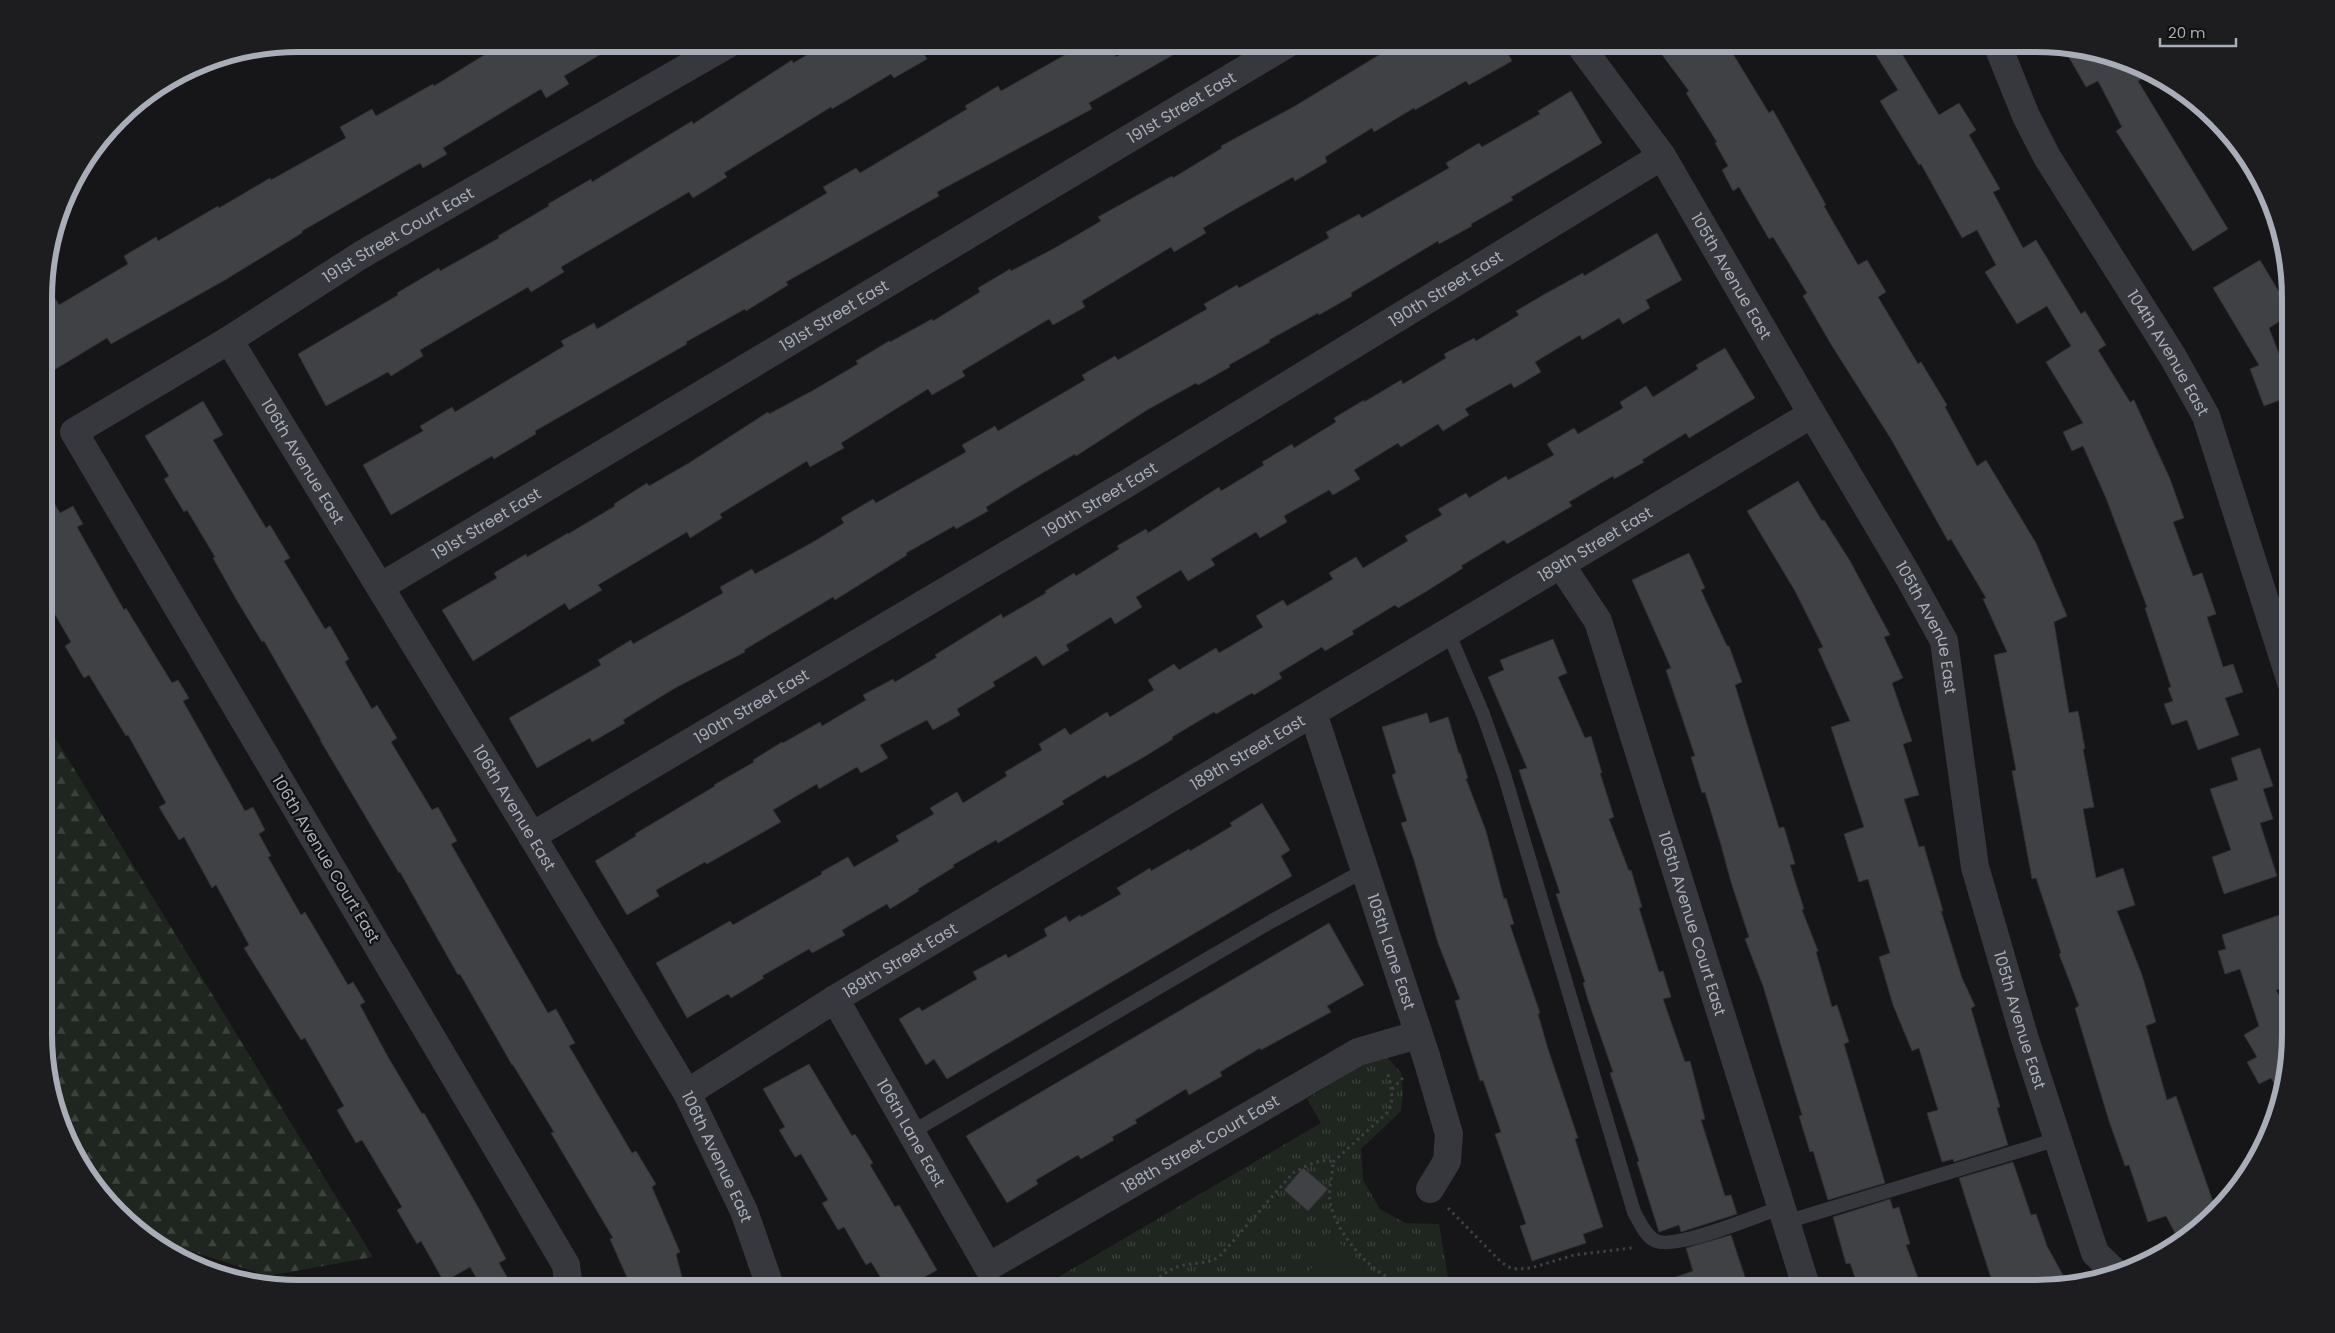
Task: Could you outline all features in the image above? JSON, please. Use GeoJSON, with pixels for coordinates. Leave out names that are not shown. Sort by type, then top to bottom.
{"type":"FeatureCollection","features":[{"type":"Feature","properties":{"kind":"street","name":"191st Street Court East"},"geometry":{"type":"LineString","coordinates":[[74,432],[229,340],[361,255],[714,52]]}},
{"type":"Feature","properties":{"kind":"street","name":"191st Street East"},"geometry":{"type":"LineString","coordinates":[[380,587],[1274,52]]}},
{"type":"Feature","properties":{"kind":"street","name":"105th Avenue East"},"geometry":{"type":"LineString","coordinates":[[1585,52],[1662,156],[1907,574],[1944,641],[1975,867],[2024,1036],[2096,1252],[2112,1268]]}},
{"type":"Feature","properties":{"kind":"street","name":"104th Avenue East"},"geometry":{"type":"LineString","coordinates":[[2000,52],[2026,116],[2047,157],[2174,358],[2206,416],[2282,654]]}},
{"type":"Feature","properties":{"kind":"street","name":"190th Street East"},"geometry":{"type":"LineString","coordinates":[[532,836],[1118,489],[1662,156]]}},
{"type":"Feature","properties":{"kind":"street","name":"106th Avenue East"},"geometry":{"type":"LineString","coordinates":[[229,340],[687,1094],[744,1210],[768,1280]]}},
{"type":"Feature","properties":{"kind":"street","name":"189th Street East"},"geometry":{"type":"LineString","coordinates":[[687,1094],[835,999],[1812,414]]}},
{"type":"Feature","properties":{"kind":"street","name":"106th Avenue Court East"},"geometry":{"type":"LineString","coordinates":[[74,432],[566,1265],[568,1280]]}},
{"type":"Feature","properties":{"kind":"street","name":"105th Avenue Court East"},"geometry":{"type":"LineString","coordinates":[[1561,565],[1598,621],[1805,1280]]}},
{"type":"Feature","properties":{"kind":"street","name":"105th Lane East"},"geometry":{"type":"LineString","coordinates":[[1313,713],[1449,1134],[1447,1161],[1430,1189]]}},
{"type":"Feature","properties":{"kind":"street","name":"106th Lane East"},"geometry":{"type":"LineString","coordinates":[[835,999],[988,1267]]}},
{"type":"Feature","properties":{"kind":"street","name":"188th Street Court East"},"geometry":{"type":"LineString","coordinates":[[988,1267],[1358,1052],[1417,1035]]}},
{"type":"Feature","properties":{"kind":"lane"},"geometry":{"type":"LineString","coordinates":[[1448,632],[1483,714],[1504,774],[1634,1212],[1654,1240],[1668,1244],[1689,1240],[2058,1138]]}},
{"type":"Feature","properties":{"kind":"lane"},"geometry":{"type":"LineString","coordinates":[[912,1132],[1272,921],[1365,870]]}},
{"type":"Feature","properties":{"kind":"path"},"geometry":{"type":"LineString","coordinates":[[1382,1046],[1392,1090],[1392,1105],[1388,1112],[1333,1162],[1330,1201],[1346,1238],[1362,1256],[1386,1277],[1394,1280]]}},
{"type":"Feature","properties":{"kind":"path"},"geometry":{"type":"LineString","coordinates":[[1154,1280],[1178,1267],[1211,1262],[1219,1257],[1293,1173],[1307,1165],[1328,1160],[1333,1162]]}},
{"type":"Feature","properties":{"kind":"path"},"geometry":{"type":"LineString","coordinates":[[1430,1189],[1508,1267],[1517,1269],[1574,1255],[1668,1244]]}},
{"type":"Feature","properties":{"kind":"green space"},"geometry":{"type":"Polygon","coordinates":[[[52,733],[373,1257],[268,1276],[178,1247],[164,1240],[136,1220],[103,1184],[85,1158],[71,1129],[57,1083],[52,1035],[52,733]]]}},
{"type":"Feature","properties":{"kind":"green space"},"geometry":{"type":"Polygon","coordinates":[[[1387,1057],[1401,1073],[1403,1093],[1401,1111],[1361,1149],[1363,1180],[1380,1209],[1405,1223],[1439,1224],[1448,1280],[1053,1280],[1321,1123],[1307,1099],[1374,1058],[1387,1057]]]}},
{"type":"Feature","properties":{"kind":"green space"},"geometry":{"type":"Polygon","coordinates":[[[1336,1240],[1375,1274],[1370,1280],[1301,1280],[1336,1240]]]}},
{"type":"Feature","properties":{"kind":"building"},"geometry":{"type":"Polygon","coordinates":[[[489,52],[604,52],[564,76],[569,84],[546,98],[541,89],[443,148],[447,154],[423,168],[420,163],[302,231],[302,233],[225,280],[111,344],[107,338],[54,370],[52,366],[52,294],[59,305],[128,264],[124,256],[156,237],[158,241],[218,206],[219,208],[270,178],[271,180],[346,138],[340,127],[372,109],[376,116],[433,84],[434,86],[489,52]]]}},
{"type":"Feature","properties":{"kind":"building"},"geometry":{"type":"Polygon","coordinates":[[[812,52],[923,52],[927,59],[894,78],[891,74],[832,109],[831,107],[724,173],[727,177],[693,198],[689,192],[561,267],[564,272],[531,292],[528,287],[420,350],[423,356],[391,376],[388,372],[326,406],[298,354],[398,295],[397,293],[439,268],[440,271],[499,238],[498,236],[549,206],[548,204],[591,179],[592,182],[692,121],[693,124],[792,60],[793,63],[812,52]]]}},
{"type":"Feature","properties":{"kind":"building"},"geometry":{"type":"Polygon","coordinates":[[[1070,52],[1113,52],[1116,57],[1124,52],[1178,52],[1089,103],[1092,109],[937,192],[939,196],[786,282],[788,285],[746,311],[745,309],[686,342],[687,344],[535,431],[536,434],[494,459],[492,456],[391,515],[363,465],[423,431],[420,426],[452,407],[455,412],[564,346],[561,341],[594,323],[597,329],[827,193],[823,187],[856,168],[860,173],[967,109],[965,106],[998,86],[1001,91],[1070,52]]]}},
{"type":"Feature","properties":{"kind":"building"},"geometry":{"type":"Polygon","coordinates":[[[1384,52],[1507,52],[1512,61],[1469,85],[1466,81],[1415,110],[1414,108],[1374,132],[1372,128],[1325,157],[1327,162],[1295,181],[1293,177],[1234,210],[1203,228],[1206,233],[1174,252],[1171,247],[1082,301],[1085,307],[1053,325],[1049,319],[962,371],[965,376],[932,395],[928,389],[841,443],[844,448],[810,467],[807,461],[720,514],[722,518],[690,538],[687,532],[598,585],[602,590],[569,610],[565,603],[473,661],[442,610],[497,578],[494,573],[526,554],[527,557],[568,534],[615,506],[614,504],[647,483],[649,486],[689,463],[768,412],[769,414],[858,364],[856,361],[889,341],[932,319],[933,321],[980,292],[978,288],[1010,269],[1011,271],[1053,249],[1101,221],[1098,217],[1172,176],[1173,178],[1222,148],[1221,146],[1295,106],[1384,52]]]}},
{"type":"Feature","properties":{"kind":"building"},"geometry":{"type":"Polygon","coordinates":[[[1660,52],[1732,52],[1769,113],[1773,110],[1858,265],[1867,260],[1886,292],[1878,297],[1918,364],[1921,362],[1947,405],[1945,407],[1977,466],[1986,460],[2036,543],[2067,616],[2054,622],[2069,713],[2078,711],[2085,749],[2083,749],[2094,807],[2083,809],[2096,878],[2123,868],[2135,905],[2117,911],[2142,975],[2156,1022],[2146,1026],[2167,1100],[2176,1096],[2214,1205],[2199,1220],[2177,1236],[2166,1216],[2148,1222],[2129,1165],[2125,1166],[2109,1121],[2075,1008],[2079,1006],[2059,954],[2061,953],[2036,878],[2032,879],[2012,771],[2016,770],[1994,655],[2007,652],[1983,599],[1986,598],[1951,539],[1948,541],[1891,439],[1832,346],[1803,296],[1807,293],[1773,237],[1769,239],[1739,187],[1733,191],[1722,170],[1728,166],[1715,143],[1717,142],[1686,93],[1689,91],[1660,52]]]}},
{"type":"Feature","properties":{"kind":"building"},"geometry":{"type":"Polygon","coordinates":[[[1874,52],[1901,52],[1939,115],[1959,103],[1976,130],[1969,135],[2000,189],[1993,192],[2023,248],[2036,240],[2081,314],[2085,311],[2106,345],[2098,350],[2130,402],[2134,400],[2170,479],[2184,518],[2173,522],[2193,576],[2202,573],[2216,614],[2207,617],[2223,667],[2233,664],[2243,692],[2225,698],[2239,735],[2198,750],[2187,720],[2172,725],[2164,704],[2173,701],[2168,688],[2171,687],[2145,608],[2147,607],[2106,498],[2083,446],[2072,451],[2063,432],[2083,423],[2046,362],[2071,346],[2047,306],[2017,324],[1985,272],[1996,265],[1977,230],[1962,238],[1921,164],[1919,165],[1880,101],[1898,90],[1874,52]]]}},
{"type":"Feature","properties":{"kind":"building"},"geometry":{"type":"Polygon","coordinates":[[[2067,55],[2100,61],[2145,77],[2138,81],[2228,229],[2193,251],[2116,131],[2122,127],[2098,81],[2086,87],[2067,55]]]}},
{"type":"Feature","properties":{"kind":"building"},"geometry":{"type":"Polygon","coordinates":[[[1571,91],[1602,143],[1511,197],[1513,200],[1471,224],[1472,226],[1439,244],[1438,241],[1351,293],[1352,296],[1269,340],[1270,342],[1229,365],[1230,367],[1147,410],[1076,456],[1075,454],[986,507],[988,511],[956,529],[954,526],[906,553],[907,555],[835,600],[833,597],[744,650],[745,652],[675,688],[623,720],[625,723],[592,742],[590,738],[537,768],[509,718],[601,665],[598,660],[631,640],[633,644],[723,593],[720,587],[752,569],[755,574],[813,542],[844,523],[841,518],[873,499],[876,503],[966,452],[962,445],[995,426],[998,431],[1085,380],[1082,375],[1115,356],[1118,360],[1207,309],[1204,304],[1237,285],[1239,288],[1329,238],[1326,232],[1359,214],[1362,218],[1449,168],[1446,163],[1479,143],[1482,147],[1540,114],[1538,111],[1571,91]]]}},
{"type":"Feature","properties":{"kind":"building"},"geometry":{"type":"Polygon","coordinates":[[[1657,233],[1682,280],[1646,300],[1650,308],[1623,324],[1619,318],[1582,340],[1580,335],[1535,362],[1541,372],[1514,388],[1511,383],[1465,409],[1469,415],[1443,431],[1438,424],[1401,447],[1398,443],[1354,470],[1360,479],[1333,495],[1329,490],[1284,516],[1287,522],[1260,538],[1256,532],[1211,559],[1215,565],[1188,581],[1181,570],[1136,597],[1142,607],[1115,624],[1111,617],[1066,645],[1069,650],[1043,666],[1036,656],[993,682],[995,686],[957,709],[960,715],[933,730],[927,720],[880,745],[888,758],[861,773],[857,767],[819,789],[817,784],[773,810],[781,822],[707,864],[705,862],[656,890],[659,896],[627,915],[595,861],[636,836],[635,834],[754,762],[753,760],[782,742],[820,722],[822,726],[866,700],[863,695],[893,679],[895,682],[937,657],[935,655],[1001,614],[1003,618],[1046,593],[1045,591],[1074,573],[1076,576],[1119,549],[1117,546],[1146,529],[1148,533],[1219,487],[1221,491],[1264,465],[1262,462],[1292,444],[1294,448],[1336,422],[1334,418],[1364,400],[1364,402],[1401,380],[1403,384],[1446,358],[1444,354],[1474,338],[1476,341],[1519,315],[1516,311],[1583,273],[1584,276],[1657,233]]]}},
{"type":"Feature","properties":{"kind":"building"},"geometry":{"type":"Polygon","coordinates":[[[2260,260],[2282,297],[2282,320],[2269,328],[2282,361],[2282,399],[2264,406],[2250,369],[2259,365],[2213,288],[2260,260]]]}},
{"type":"Feature","properties":{"kind":"building"},"geometry":{"type":"Polygon","coordinates":[[[1725,348],[1755,398],[1689,438],[1686,433],[1642,460],[1644,462],[1614,479],[1613,476],[1569,502],[1572,506],[1507,544],[1504,540],[1461,566],[1463,568],[1427,591],[1398,608],[1395,605],[1352,631],[1354,634],[1325,651],[1322,647],[1279,673],[1282,678],[1254,695],[1252,693],[1216,714],[1214,712],[1172,737],[1173,739],[1144,757],[1107,778],[1105,775],[1062,801],[1064,804],[998,843],[996,840],[953,865],[954,867],[890,909],[887,904],[842,930],[845,935],[812,953],[809,949],[762,976],[764,978],[731,998],[728,994],[687,1018],[656,963],[730,921],[733,925],[848,857],[854,867],[899,841],[896,836],[934,814],[930,808],[957,792],[963,803],[1007,776],[1005,772],[1042,750],[1039,744],[1065,728],[1070,735],[1107,712],[1110,717],[1154,690],[1148,680],[1174,664],[1179,670],[1216,648],[1219,653],[1263,627],[1256,616],[1283,600],[1287,606],[1333,579],[1329,573],[1356,557],[1363,568],[1408,541],[1405,536],[1442,515],[1438,509],[1466,493],[1469,498],[1506,476],[1508,480],[1554,455],[1547,444],[1574,428],[1578,434],[1623,408],[1620,402],[1646,386],[1653,397],[1698,369],[1696,365],[1725,348]]]}},
{"type":"Feature","properties":{"kind":"building"},"geometry":{"type":"Polygon","coordinates":[[[203,401],[223,435],[213,440],[266,528],[270,525],[290,558],[284,561],[325,629],[330,626],[349,659],[345,662],[372,709],[377,705],[397,738],[391,742],[432,810],[438,807],[457,841],[451,844],[548,1013],[556,1009],[575,1043],[569,1046],[632,1153],[636,1151],[656,1184],[652,1187],[680,1252],[676,1254],[683,1280],[628,1280],[610,1239],[613,1238],[551,1133],[554,1132],[512,1065],[460,974],[458,975],[400,872],[320,740],[264,641],[262,642],[236,599],[213,558],[215,557],[187,510],[184,512],[164,479],[169,476],[145,436],[203,401]]]}},
{"type":"Feature","properties":{"kind":"building"},"geometry":{"type":"Polygon","coordinates":[[[1798,481],[1822,521],[1824,520],[1850,561],[1890,635],[1884,637],[1903,678],[1892,683],[1912,741],[1903,744],[1919,795],[1904,799],[1919,847],[1924,846],[1943,911],[1941,911],[1962,978],[1975,1006],[1971,1008],[2000,1107],[1997,1108],[2008,1145],[1954,1162],[1953,1159],[1942,1162],[1927,1113],[1938,1110],[1919,1048],[1912,1051],[1893,1005],[1879,957],[1890,953],[1868,879],[1859,882],[1844,834],[1864,827],[1831,727],[1850,721],[1818,649],[1823,647],[1795,591],[1747,511],[1798,481]]]}},
{"type":"Feature","properties":{"kind":"building"},"geometry":{"type":"Polygon","coordinates":[[[52,499],[60,513],[73,506],[83,524],[77,527],[124,610],[126,608],[172,683],[178,680],[189,698],[183,701],[245,811],[253,807],[265,830],[259,834],[271,856],[268,857],[301,915],[305,912],[348,985],[353,982],[365,1002],[360,1005],[388,1057],[422,1114],[424,1113],[506,1259],[499,1263],[509,1280],[478,1280],[470,1267],[447,1280],[443,1280],[421,1241],[417,1244],[397,1210],[402,1207],[362,1140],[356,1143],[337,1110],[344,1106],[305,1038],[301,1040],[244,948],[249,945],[216,885],[212,888],[184,837],[179,840],[159,807],[166,803],[128,735],[126,736],[89,675],[84,678],[65,646],[71,642],[52,609],[52,499]]]}},
{"type":"Feature","properties":{"kind":"building"},"geometry":{"type":"Polygon","coordinates":[[[1689,553],[1705,588],[1701,590],[1727,646],[1729,646],[1742,682],[1735,685],[1779,828],[1784,827],[1795,864],[1790,865],[1804,909],[1802,910],[1818,951],[1816,952],[1832,1007],[1837,1005],[1849,1042],[1844,1044],[1885,1183],[1828,1200],[1813,1151],[1810,1152],[1799,1116],[1802,1115],[1763,986],[1745,939],[1749,937],[1705,792],[1702,793],[1691,757],[1695,756],[1666,670],[1671,668],[1632,580],[1689,553]]]}},
{"type":"Feature","properties":{"kind":"building"},"geometry":{"type":"Polygon","coordinates":[[[1553,639],[1567,673],[1558,677],[1585,738],[1591,736],[1614,817],[1609,819],[1629,871],[1631,870],[1642,907],[1639,908],[1659,972],[1663,971],[1671,997],[1663,999],[1685,1062],[1690,1061],[1705,1119],[1701,1120],[1725,1196],[1731,1195],[1737,1214],[1681,1232],[1679,1225],[1659,1232],[1637,1162],[1639,1161],[1610,1073],[1613,1072],[1588,1000],[1583,983],[1585,982],[1556,894],[1560,893],[1519,770],[1527,768],[1488,677],[1504,670],[1500,660],[1553,639]]]}},
{"type":"Feature","properties":{"kind":"building"},"geometry":{"type":"Polygon","coordinates":[[[1427,713],[1430,723],[1448,717],[1468,778],[1466,779],[1486,831],[1504,899],[1506,898],[1514,924],[1510,925],[1540,1013],[1538,1014],[1548,1049],[1578,1138],[1575,1139],[1603,1227],[1583,1234],[1586,1243],[1532,1261],[1520,1226],[1526,1224],[1495,1134],[1501,1132],[1483,1080],[1480,1081],[1455,1001],[1460,999],[1438,943],[1414,860],[1401,823],[1407,821],[1392,775],[1396,773],[1382,727],[1427,713]]]}},
{"type":"Feature","properties":{"kind":"building"},"geometry":{"type":"Polygon","coordinates":[[[2260,748],[2273,786],[2263,789],[2273,819],[2260,823],[2277,876],[2224,894],[2212,857],[2231,850],[2210,789],[2238,780],[2231,758],[2260,748]]]}},
{"type":"Feature","properties":{"kind":"building"},"geometry":{"type":"Polygon","coordinates":[[[1262,803],[1290,850],[1281,856],[1292,876],[947,1079],[934,1059],[926,1065],[899,1019],[919,1007],[922,1011],[977,979],[973,972],[1006,954],[1008,958],[1047,936],[1044,929],[1066,916],[1069,922],[1121,894],[1117,888],[1150,868],[1151,871],[1189,849],[1190,851],[1232,826],[1230,823],[1262,803]]]}},
{"type":"Feature","properties":{"kind":"building"},"geometry":{"type":"Polygon","coordinates":[[[2282,914],[2282,946],[2279,947],[2282,956],[2282,988],[2276,990],[2282,1001],[2282,1051],[2277,1088],[2271,1078],[2259,1084],[2247,1062],[2257,1057],[2244,1035],[2259,1026],[2240,969],[2225,974],[2218,951],[2226,949],[2222,935],[2282,914]]]}},
{"type":"Feature","properties":{"kind":"building"},"geometry":{"type":"Polygon","coordinates":[[[1329,923],[1364,985],[1327,1006],[1331,1012],[1261,1050],[1260,1048],[1220,1072],[1222,1076],[1189,1095],[1186,1089],[1135,1120],[1137,1123],[1112,1137],[1114,1140],[1081,1159],[1078,1155],[1036,1180],[1038,1184],[1007,1203],[966,1136],[1329,923]]]}},
{"type":"Feature","properties":{"kind":"building"},"geometry":{"type":"Polygon","coordinates":[[[809,1064],[852,1136],[855,1134],[873,1163],[870,1165],[895,1207],[899,1205],[937,1270],[923,1278],[924,1280],[882,1280],[871,1262],[866,1265],[844,1227],[838,1230],[822,1203],[828,1200],[801,1154],[795,1157],[779,1130],[785,1127],[763,1089],[809,1064]]]}},
{"type":"Feature","properties":{"kind":"building"},"geometry":{"type":"Polygon","coordinates":[[[2013,1162],[2031,1215],[2036,1214],[2047,1246],[2065,1279],[1992,1280],[1959,1178],[2013,1162]]]}},
{"type":"Feature","properties":{"kind":"building"},"geometry":{"type":"Polygon","coordinates":[[[1303,1168],[1328,1189],[1308,1211],[1284,1190],[1303,1168]]]}},
{"type":"Feature","properties":{"kind":"building"},"geometry":{"type":"Polygon","coordinates":[[[1890,1199],[1893,1209],[1899,1207],[1910,1244],[1906,1245],[1919,1280],[1856,1280],[1850,1263],[1846,1264],[1833,1217],[1890,1199]]]}},
{"type":"Feature","properties":{"kind":"building"},"geometry":{"type":"Polygon","coordinates":[[[1731,1235],[1746,1280],[1667,1280],[1693,1271],[1686,1248],[1731,1235]]]}}]}
